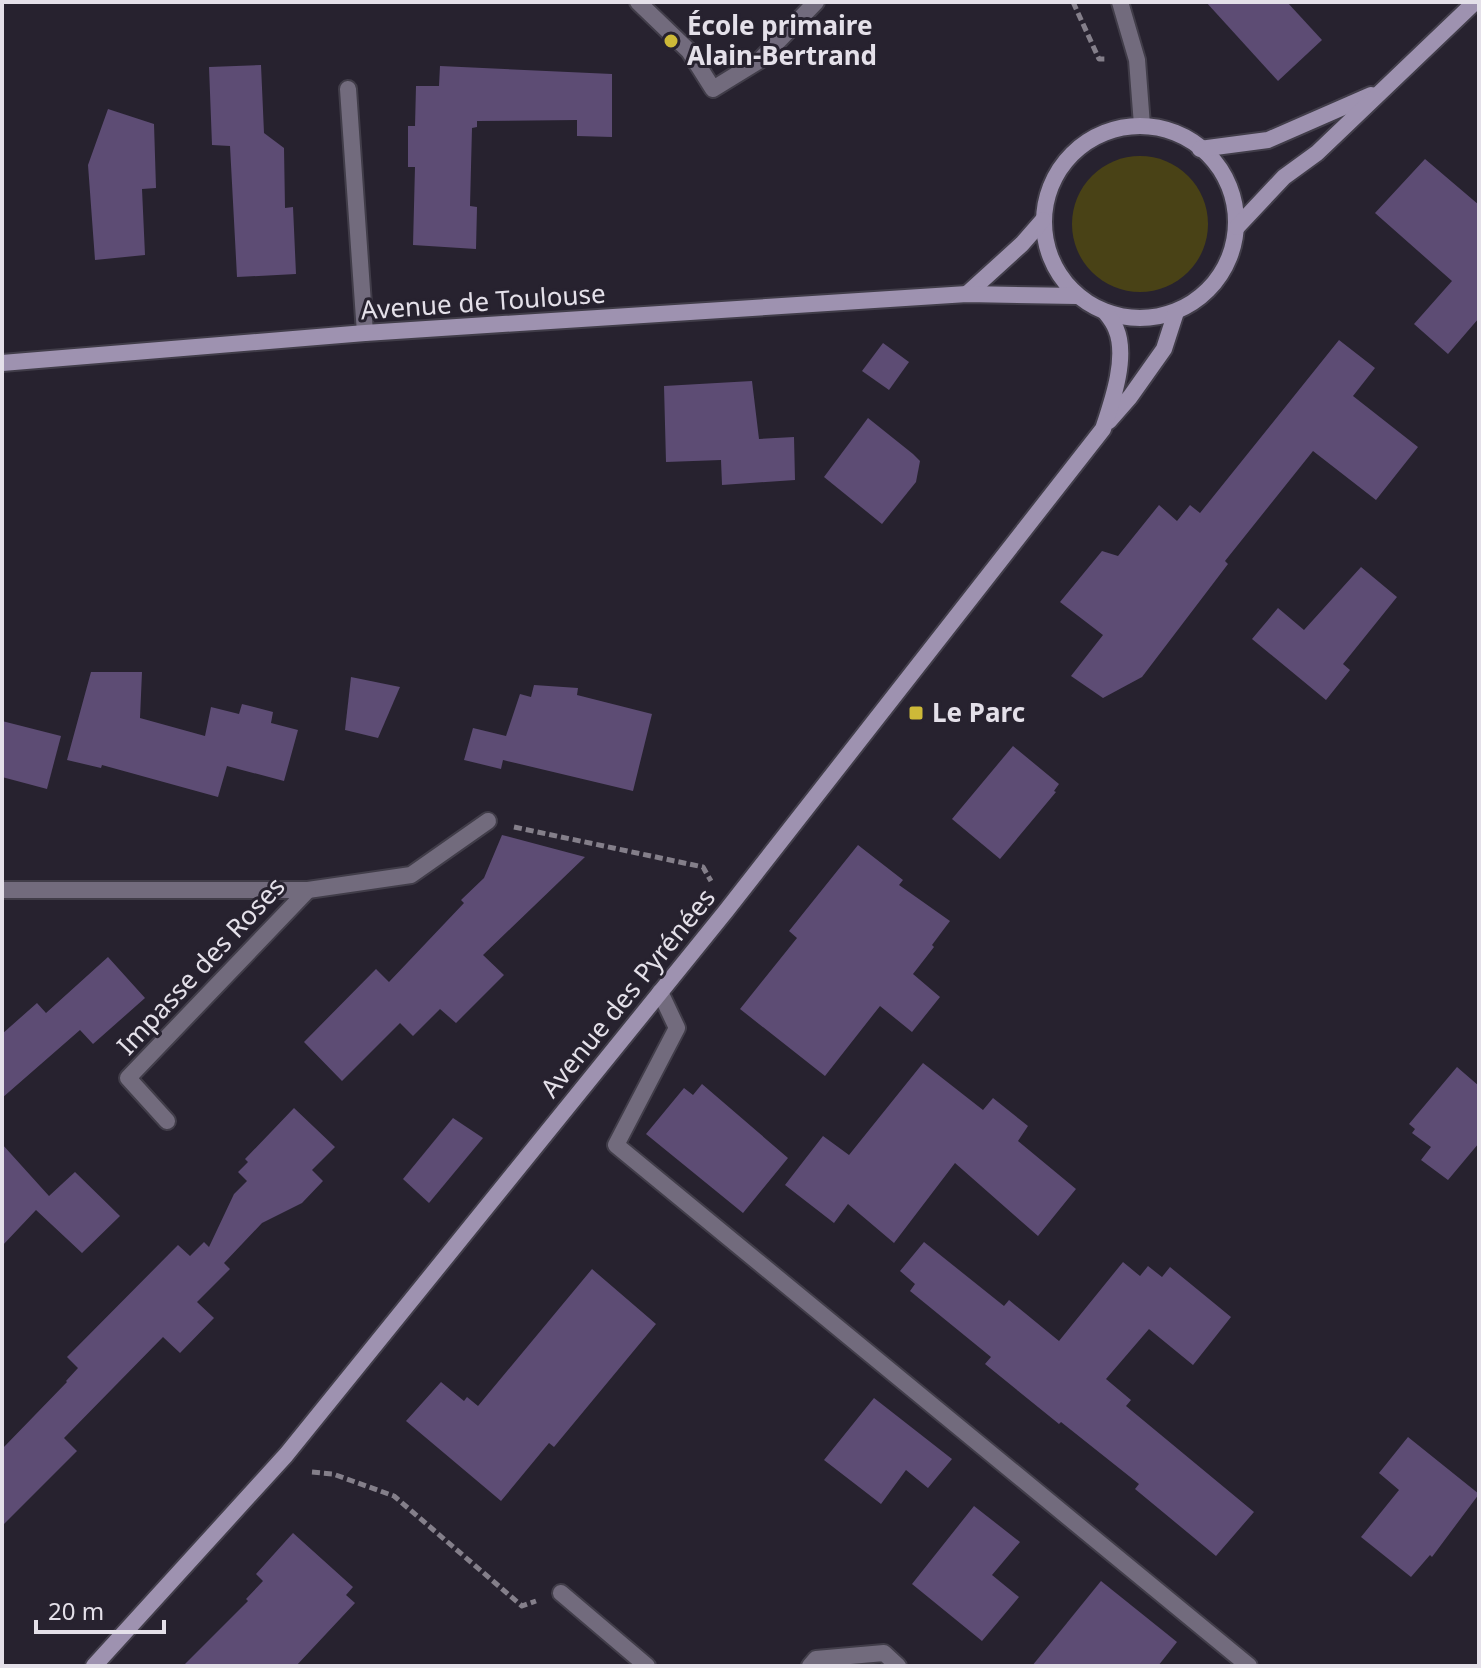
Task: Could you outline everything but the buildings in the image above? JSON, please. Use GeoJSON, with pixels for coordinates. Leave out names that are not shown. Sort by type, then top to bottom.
{"type":"FeatureCollection","features":[{"type":"Feature","properties":{"kind":"main road"},"geometry":{"type":"LineString","coordinates":[[1237,227],[1284,177],[1317,153],[1475,2]]}},
{"type":"Feature","properties":{"kind":"main road"},"geometry":{"type":"LineString","coordinates":[[1200,149],[1268,140],[1380,91]]}},
{"type":"Feature","properties":{"kind":"main road"},"geometry":{"type":"LineString","coordinates":[[1142,125],[1162,128],[1193,141],[1200,149],[1220,168],[1233,194],[1237,227],[1234,245],[1221,275],[1205,294],[1176,312],[1128,318],[1106,313],[1077,296],[1051,261],[1043,220],[1049,187],[1066,159],[1092,138],[1109,130],[1142,125]]}},
{"type":"Feature","properties":{"kind":"main road"},"geometry":{"type":"LineString","coordinates":[[967,294],[1022,244],[1043,220]]}},
{"type":"Feature","properties":{"kind":"main road","name":"Avenue de Toulouse"},"geometry":{"type":"LineString","coordinates":[[2,363],[365,333],[967,294],[1077,296]]}},
{"type":"Feature","properties":{"kind":"main road"},"geometry":{"type":"LineString","coordinates":[[1103,429],[1164,349],[1176,312]]}},
{"type":"Feature","properties":{"kind":"main road","name":"Avenue des Pyrénées"},"geometry":{"type":"LineString","coordinates":[[94,1666],[286,1455],[726,911],[1103,429],[1116,392],[1120,360],[1118,332],[1106,313]]}},
{"type":"Feature","properties":{"kind":"street"},"geometry":{"type":"LineString","coordinates":[[638,2],[689,51],[713,89],[760,60],[816,2]]}},
{"type":"Feature","properties":{"kind":"street"},"geometry":{"type":"LineString","coordinates":[[1120,2],[1137,60],[1142,125]]}},
{"type":"Feature","properties":{"kind":"street"},"geometry":{"type":"LineString","coordinates":[[348,89],[365,333]]}},
{"type":"Feature","properties":{"kind":"street"},"geometry":{"type":"LineString","coordinates":[[308,890],[411,875],[488,821]]}},
{"type":"Feature","properties":{"kind":"street","name":"Impasse des Roses"},"geometry":{"type":"LineString","coordinates":[[2,890],[308,890]]}},
{"type":"Feature","properties":{"kind":"street","name":"Impasse des Roses"},"geometry":{"type":"LineString","coordinates":[[167,1121],[128,1078],[308,890]]}},
{"type":"Feature","properties":{"kind":"street"},"geometry":{"type":"LineString","coordinates":[[660,992],[677,1028],[616,1145],[1249,1666]]}},
{"type":"Feature","properties":{"kind":"street"},"geometry":{"type":"LineString","coordinates":[[561,1593],[647,1666]]}},
{"type":"Feature","properties":{"kind":"street"},"geometry":{"type":"LineString","coordinates":[[810,1666],[816,1659],[884,1653],[898,1666]]}},
{"type":"Feature","properties":{"kind":"path"},"geometry":{"type":"LineString","coordinates":[[488,821],[703,867],[726,911]]}},
{"type":"Feature","properties":{"kind":"path"},"geometry":{"type":"LineString","coordinates":[[286,1455],[303,1471],[333,1474],[394,1496],[522,1606],[561,1593]]}},
{"type":"Feature","properties":{"kind":"shaded area"},"geometry":{"type":"Polygon","coordinates":[[[1140,156],[1166,161],[1188,176],[1203,198],[1208,224],[1203,250],[1188,272],[1166,287],[1140,292],[1114,287],[1092,272],[1077,250],[1072,224],[1077,198],[1092,176],[1114,161],[1140,156]]]}},
{"type":"Feature","properties":{"kind":"place","name":"École primaire Alain-Bertrand"},"geometry":{"type":"Point","coordinates":[671,41]}},
{"type":"Feature","properties":{"kind":"place","name":"Le Parc"},"geometry":{"type":"Point","coordinates":[916,713]}}]}
